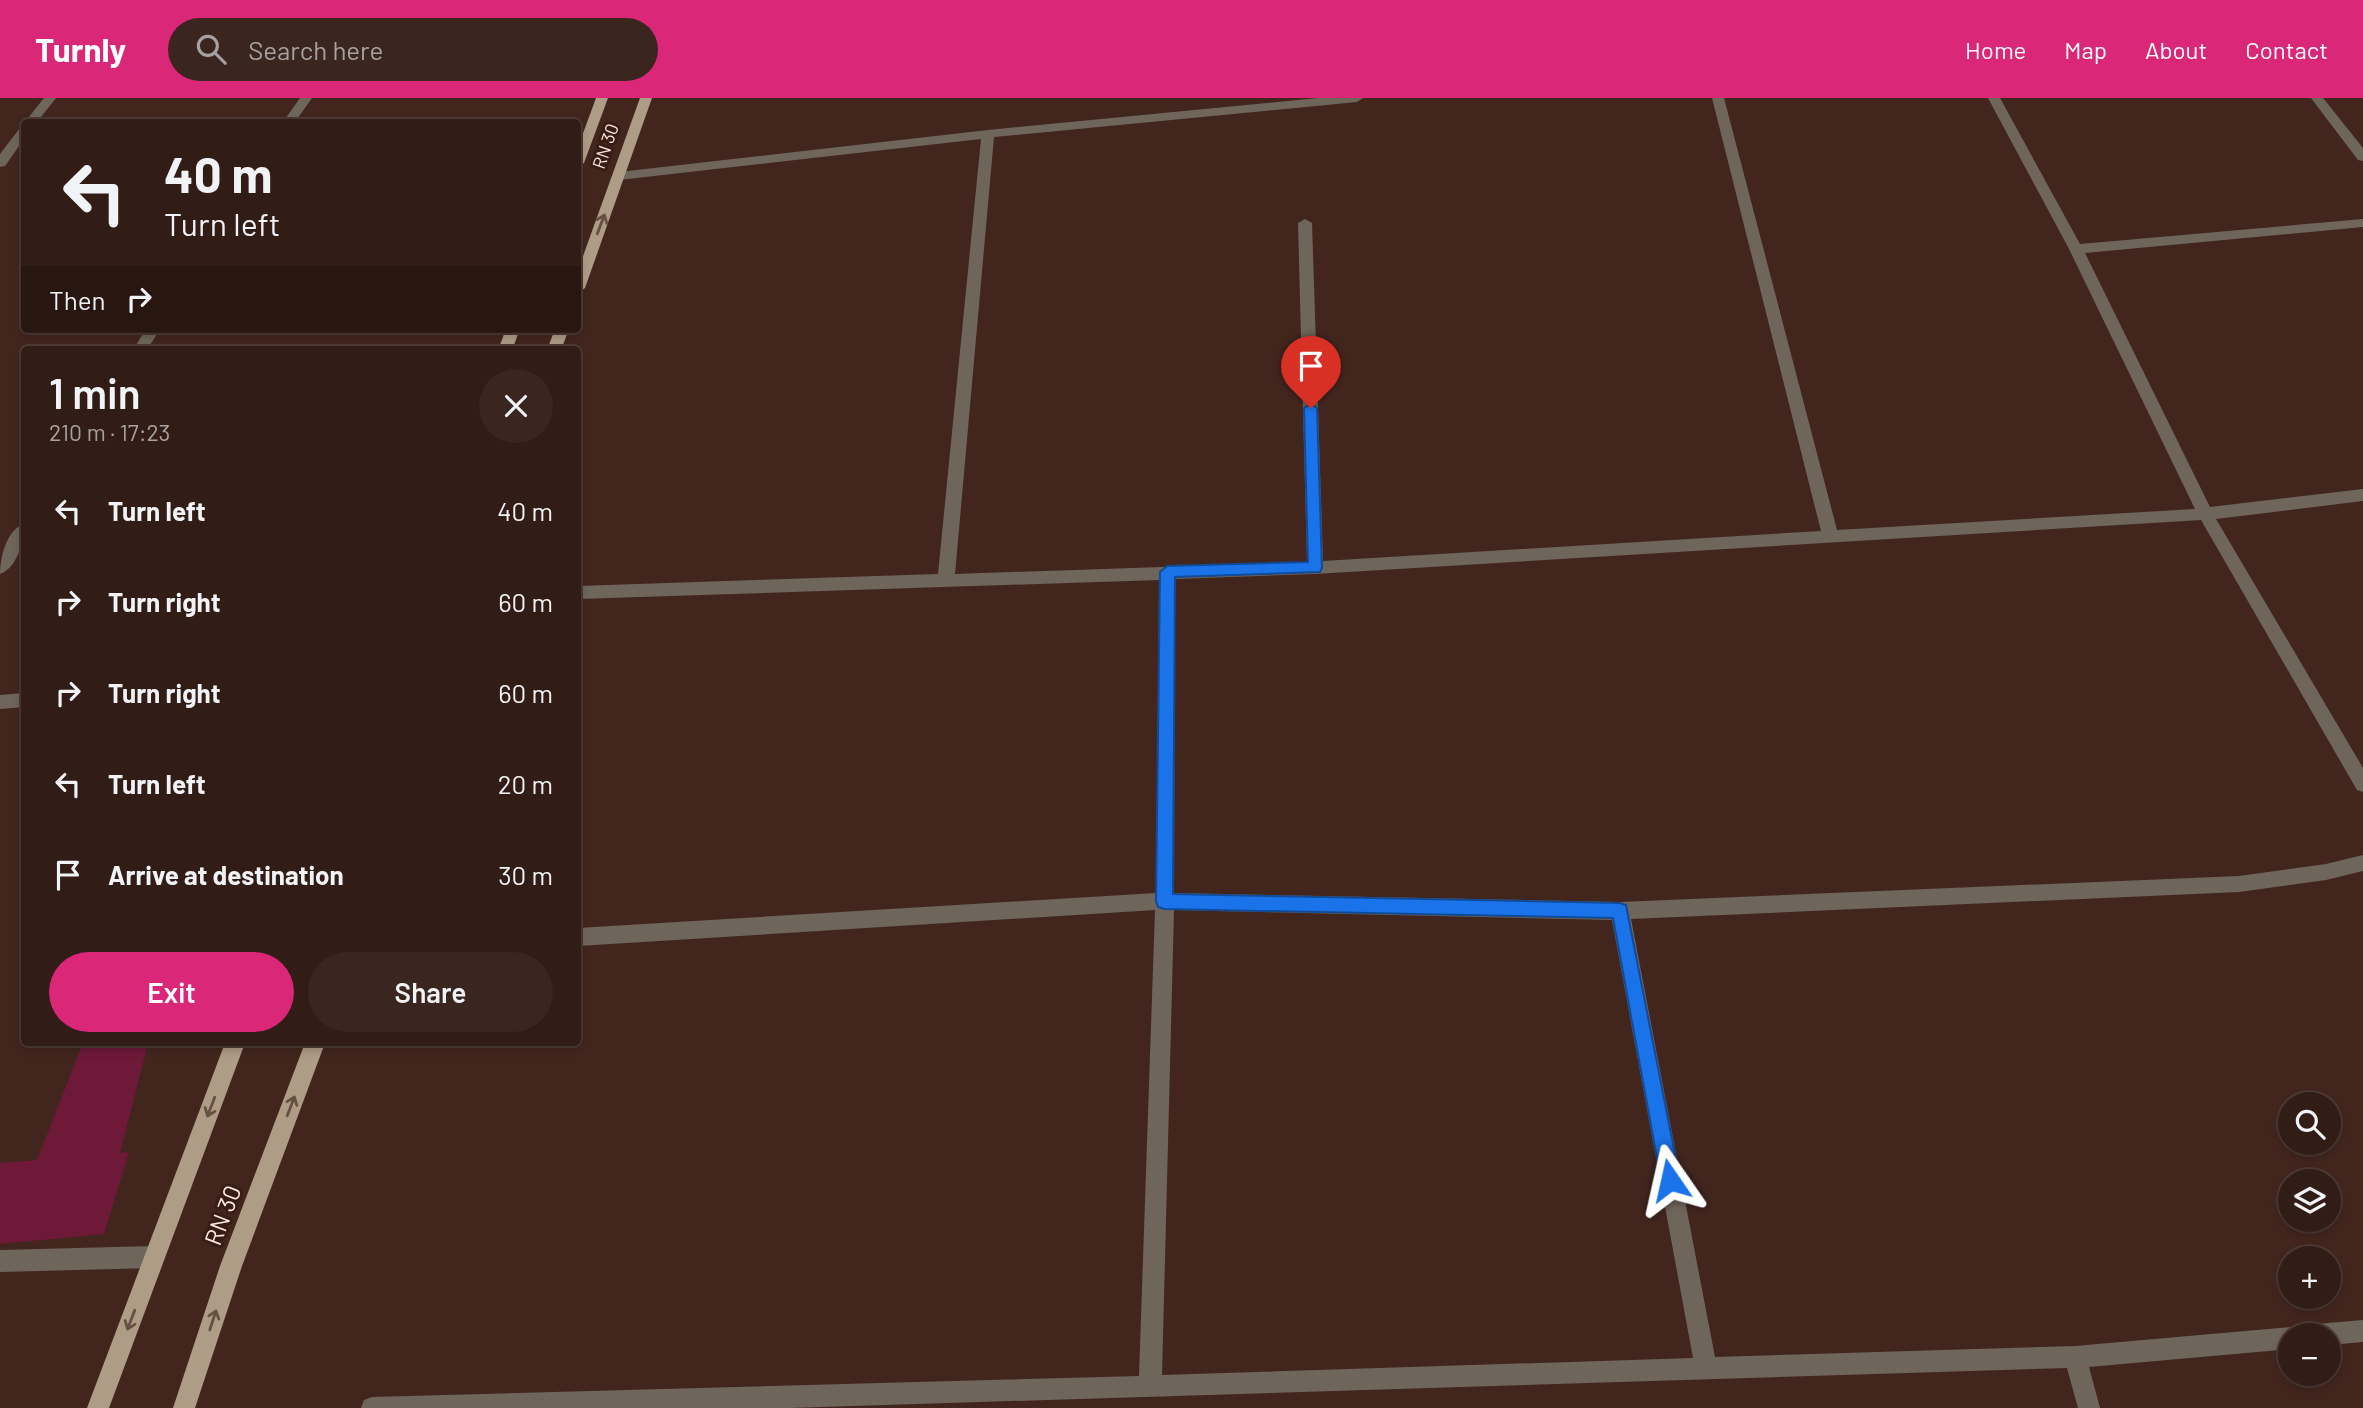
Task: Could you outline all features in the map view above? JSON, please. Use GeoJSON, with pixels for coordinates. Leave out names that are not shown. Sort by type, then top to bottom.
{"type":"FeatureCollection","features":[{"type":"Feature","properties":{"kind":"main road","name":"RN 30"},"geometry":{"type":"LineString","coordinates":[[581,155],[602,98]]}},
{"type":"Feature","properties":{"kind":"main road","name":"RN 30"},"geometry":{"type":"LineString","coordinates":[[581,280],[646,98]]}},
{"type":"Feature","properties":{"kind":"main road"},"geometry":{"type":"LineString","coordinates":[[97,1408],[233,1046]]}},
{"type":"Feature","properties":{"kind":"main road","name":"RN 30"},"geometry":{"type":"LineString","coordinates":[[184,1408],[231,1266],[314,1046]]}},
{"type":"Feature","properties":{"kind":"street"},"geometry":{"type":"LineString","coordinates":[[33,119],[50,98]]}},
{"type":"Feature","properties":{"kind":"street"},"geometry":{"type":"LineString","coordinates":[[291,119],[306,98]]}},
{"type":"Feature","properties":{"kind":"street"},"geometry":{"type":"LineString","coordinates":[[619,176],[988,134],[1357,98]]}},
{"type":"Feature","properties":{"kind":"street"},"geometry":{"type":"LineString","coordinates":[[1718,98],[1832,538]]}},
{"type":"Feature","properties":{"kind":"street"},"geometry":{"type":"LineString","coordinates":[[1994,98],[2076,249],[2205,514],[2363,784]]}},
{"type":"Feature","properties":{"kind":"street"},"geometry":{"type":"LineString","coordinates":[[2318,98],[2363,157]]}},
{"type":"Feature","properties":{"kind":"street"},"geometry":{"type":"LineString","coordinates":[[946,580],[988,134]]}},
{"type":"Feature","properties":{"kind":"street"},"geometry":{"type":"LineString","coordinates":[[0,163],[21,135]]}},
{"type":"Feature","properties":{"kind":"street"},"geometry":{"type":"LineString","coordinates":[[1305,223],[1315,568]]}},
{"type":"Feature","properties":{"kind":"street"},"geometry":{"type":"LineString","coordinates":[[2076,249],[2363,223]]}},
{"type":"Feature","properties":{"kind":"street"},"geometry":{"type":"LineString","coordinates":[[581,593],[1315,568],[2205,514],[2363,495]]}},
{"type":"Feature","properties":{"kind":"street"},"geometry":{"type":"LineString","coordinates":[[0,568],[21,535]]}},
{"type":"Feature","properties":{"kind":"street"},"geometry":{"type":"LineString","coordinates":[[1150,1387],[1164,901],[1167,572]]}},
{"type":"Feature","properties":{"kind":"street"},"geometry":{"type":"LineString","coordinates":[[0,702],[21,700]]}},
{"type":"Feature","properties":{"kind":"street"},"geometry":{"type":"LineString","coordinates":[[581,937],[1164,901],[1620,911],[2239,884],[2326,872],[2363,863]]}},
{"type":"Feature","properties":{"kind":"street"},"geometry":{"type":"LineString","coordinates":[[1620,911],[1706,1368]]}},
{"type":"Feature","properties":{"kind":"street"},"geometry":{"type":"LineString","coordinates":[[0,1261],[154,1256]]}},
{"type":"Feature","properties":{"kind":"street"},"geometry":{"type":"LineString","coordinates":[[2341,1333],[2363,1331]]}},
{"type":"Feature","properties":{"kind":"street"},"geometry":{"type":"LineString","coordinates":[[372,1408],[1150,1387],[2075,1357],[2278,1339]]}},
{"type":"Feature","properties":{"kind":"street"},"geometry":{"type":"LineString","coordinates":[[2075,1357],[2088,1408]]}},
{"type":"Feature","properties":{"kind":"building"},"geometry":{"type":"Polygon","coordinates":[[[82,1046],[147,1046],[120,1153],[129,1152],[104,1234],[0,1244],[0,1163],[37,1160],[82,1046]]]}},
{"type":"Feature","properties":{"kind":"route"},"geometry":{"type":"LineString","coordinates":[[1311,408],[1315,568],[1167,572],[1164,901],[1620,911],[1670,1180]]}}]}
